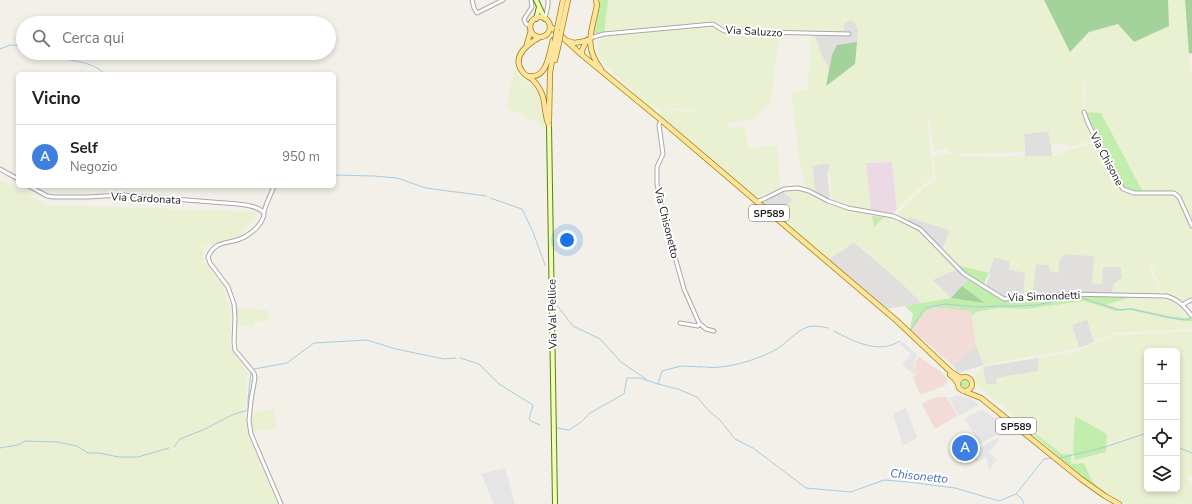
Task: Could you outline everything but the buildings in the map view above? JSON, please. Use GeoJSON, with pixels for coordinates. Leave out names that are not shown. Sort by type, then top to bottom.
{"type":"FeatureCollection","features":[{"type":"Feature","properties":{"kind":"main road"},"geometry":{"type":"LineString","coordinates":[[549,125],[550,73],[563,0]]}},
{"type":"Feature","properties":{"kind":"main road"},"geometry":{"type":"LineString","coordinates":[[558,31],[568,0]]}},
{"type":"Feature","properties":{"kind":"main road","name":"SP589"},"geometry":{"type":"LineString","coordinates":[[596,0],[597,5],[588,40],[590,49],[601,68],[616,82]]}},
{"type":"Feature","properties":{"kind":"main road"},"geometry":{"type":"LineString","coordinates":[[545,18],[536,19],[531,28],[527,44],[519,58],[519,66],[522,72],[537,85],[542,94],[549,125]]}},
{"type":"Feature","properties":{"kind":"main road","name":"SP589"},"geometry":{"type":"LineString","coordinates":[[545,18],[550,26],[558,31],[582,55],[661,120],[887,314],[951,372],[961,378],[968,377],[981,398]]}},
{"type":"Feature","properties":{"kind":"main road"},"geometry":{"type":"LineString","coordinates":[[546,35],[550,26]]}},
{"type":"Feature","properties":{"kind":"main road"},"geometry":{"type":"LineString","coordinates":[[531,28],[535,35],[540,37]]}},
{"type":"Feature","properties":{"kind":"main road"},"geometry":{"type":"LineString","coordinates":[[527,44],[540,37],[558,31]]}},
{"type":"Feature","properties":{"kind":"main road"},"geometry":{"type":"LineString","coordinates":[[567,41],[574,43],[588,40]]}},
{"type":"Feature","properties":{"kind":"main road"},"geometry":{"type":"LineString","coordinates":[[582,55],[582,50],[588,40]]}},
{"type":"Feature","properties":{"kind":"main road"},"geometry":{"type":"LineString","coordinates":[[526,75],[537,76],[543,72],[556,41]]}},
{"type":"Feature","properties":{"kind":"main road"},"geometry":{"type":"LineString","coordinates":[[582,55],[590,49]]}},
{"type":"Feature","properties":{"kind":"main road","name":"SP589"},"geometry":{"type":"LineString","coordinates":[[887,314],[955,379],[960,390],[981,398],[1081,479],[1119,504]]}},
{"type":"Feature","properties":{"kind":"main road"},"geometry":{"type":"LineString","coordinates":[[958,384],[961,378]]}},
{"type":"Feature","properties":{"kind":"main road"},"geometry":{"type":"LineString","coordinates":[[966,392],[970,389],[972,382]]}},
{"type":"Feature","properties":{"kind":"street"},"geometry":{"type":"LineString","coordinates":[[472,0],[477,13],[503,0]]}},
{"type":"Feature","properties":{"kind":"street"},"geometry":{"type":"LineString","coordinates":[[531,0],[532,7],[524,19],[526,24],[531,28]]}},
{"type":"Feature","properties":{"kind":"street"},"geometry":{"type":"LineString","coordinates":[[536,0],[545,18]]}},
{"type":"Feature","properties":{"kind":"street"},"geometry":{"type":"LineString","coordinates":[[545,18],[548,0]]}},
{"type":"Feature","properties":{"kind":"street"},"geometry":{"type":"LineString","coordinates":[[536,19],[539,6]]}},
{"type":"Feature","properties":{"kind":"street","name":"Via Saluzzo"},"geometry":{"type":"LineString","coordinates":[[588,40],[604,34],[713,24],[724,31],[849,34]]}},
{"type":"Feature","properties":{"kind":"street","name":"Via Chisone"},"geometry":{"type":"LineString","coordinates":[[1084,112],[1113,174],[1123,189],[1134,193],[1174,193],[1179,197],[1192,226]]}},
{"type":"Feature","properties":{"kind":"street","name":"Via Chisonetto"},"geometry":{"type":"LineString","coordinates":[[661,120],[659,125],[662,154],[657,167],[657,184],[666,225],[684,289],[699,322]]}},
{"type":"Feature","properties":{"kind":"street","name":"Via Val Pellice"},"geometry":{"type":"LineString","coordinates":[[549,125],[555,504]]}},
{"type":"Feature","properties":{"kind":"street"},"geometry":{"type":"LineString","coordinates":[[0,169],[16,178]]}},
{"type":"Feature","properties":{"kind":"street","name":"Via Cardonata"},"geometry":{"type":"LineString","coordinates":[[33,188],[47,196],[88,197],[122,195],[238,204],[255,207],[262,210],[264,213]]}},
{"type":"Feature","properties":{"kind":"street"},"geometry":{"type":"LineString","coordinates":[[273,188],[263,218],[249,235],[244,238],[225,242],[216,246],[210,250],[208,257],[210,263],[228,287],[234,304],[235,350],[254,373],[255,378],[251,400],[249,427],[281,504]]}},
{"type":"Feature","properties":{"kind":"street","name":"Via Simondetti"},"geometry":{"type":"LineString","coordinates":[[756,202],[784,189],[798,188],[809,191],[828,201],[848,208],[892,216],[900,219],[920,229],[964,274],[1004,299],[1065,294],[1166,296],[1174,298],[1183,305],[1192,316]]}},
{"type":"Feature","properties":{"kind":"street"},"geometry":{"type":"LineString","coordinates":[[1183,305],[1192,300]]}},
{"type":"Feature","properties":{"kind":"street"},"geometry":{"type":"LineString","coordinates":[[680,323],[698,326],[699,322],[706,329],[714,331]]}},
{"type":"Feature","properties":{"kind":"shaded area"},"geometry":{"type":"Polygon","coordinates":[[[848,21],[852,21],[856,24],[858,30],[855,64],[826,86],[829,69],[822,56],[814,31],[843,31],[844,24],[848,21]]]}},
{"type":"Feature","properties":{"kind":"shaded area"},"geometry":{"type":"Polygon","coordinates":[[[1049,131],[1052,156],[1025,157],[1024,134],[1049,131]]]}},
{"type":"Feature","properties":{"kind":"shaded area"},"geometry":{"type":"Polygon","coordinates":[[[892,161],[897,209],[892,214],[871,212],[866,163],[892,161]]]}},
{"type":"Feature","properties":{"kind":"shaded area"},"geometry":{"type":"Polygon","coordinates":[[[829,163],[830,169],[827,173],[830,199],[815,192],[812,166],[829,163]]]}},
{"type":"Feature","properties":{"kind":"shaded area"},"geometry":{"type":"Polygon","coordinates":[[[782,191],[793,199],[777,217],[760,202],[782,191]]]}},
{"type":"Feature","properties":{"kind":"shaded area"},"geometry":{"type":"Polygon","coordinates":[[[909,217],[950,230],[942,251],[922,230],[908,221],[909,217]]]}},
{"type":"Feature","properties":{"kind":"shaded area"},"geometry":{"type":"Polygon","coordinates":[[[854,242],[895,277],[922,303],[886,309],[828,260],[854,242]]]}},
{"type":"Feature","properties":{"kind":"shaded area"},"geometry":{"type":"Polygon","coordinates":[[[1065,254],[1095,256],[1092,283],[1103,267],[1121,267],[1122,278],[1114,284],[1112,293],[1063,293],[1032,295],[1036,264],[1049,265],[1060,259],[1065,254]]]}},
{"type":"Feature","properties":{"kind":"shaded area"},"geometry":{"type":"Polygon","coordinates":[[[994,257],[1009,261],[1009,269],[1025,272],[1024,296],[1007,297],[1000,295],[986,286],[994,257]]]}},
{"type":"Feature","properties":{"kind":"shaded area"},"geometry":{"type":"Polygon","coordinates":[[[957,269],[969,279],[951,298],[932,280],[957,269]]]}},
{"type":"Feature","properties":{"kind":"shaded area"},"geometry":{"type":"Polygon","coordinates":[[[935,307],[971,311],[976,345],[953,366],[922,338],[917,337],[911,331],[925,312],[935,307]]]}},
{"type":"Feature","properties":{"kind":"shaded area"},"geometry":{"type":"Polygon","coordinates":[[[1087,319],[1094,342],[1079,348],[1072,325],[1087,319]]]}},
{"type":"Feature","properties":{"kind":"shaded area"},"geometry":{"type":"Polygon","coordinates":[[[902,341],[917,355],[913,364],[915,366],[916,376],[902,365],[911,354],[900,344],[902,341]]]}},
{"type":"Feature","properties":{"kind":"shaded area"},"geometry":{"type":"Polygon","coordinates":[[[976,345],[984,365],[958,373],[953,366],[976,345]]]}},
{"type":"Feature","properties":{"kind":"shaded area"},"geometry":{"type":"Polygon","coordinates":[[[919,357],[940,371],[947,379],[947,383],[944,386],[920,395],[913,377],[916,376],[915,362],[919,357]]]}},
{"type":"Feature","properties":{"kind":"shaded area"},"geometry":{"type":"Polygon","coordinates":[[[1038,358],[1039,371],[997,378],[996,384],[986,384],[983,367],[1038,358]]]}},
{"type":"Feature","properties":{"kind":"shaded area"},"geometry":{"type":"Polygon","coordinates":[[[957,395],[970,398],[979,405],[958,416],[949,398],[957,395]]]}},
{"type":"Feature","properties":{"kind":"shaded area"},"geometry":{"type":"Polygon","coordinates":[[[947,397],[957,416],[935,429],[922,404],[932,398],[947,397]]]}},
{"type":"Feature","properties":{"kind":"shaded area"},"geometry":{"type":"Polygon","coordinates":[[[906,408],[917,438],[903,446],[893,414],[906,408]]]}},
{"type":"Feature","properties":{"kind":"shaded area"},"geometry":{"type":"Polygon","coordinates":[[[980,410],[983,410],[993,417],[1001,420],[1006,427],[1005,430],[999,434],[979,444],[965,418],[980,410]]]}},
{"type":"Feature","properties":{"kind":"shaded area"},"geometry":{"type":"Polygon","coordinates":[[[997,438],[999,441],[989,453],[997,460],[989,470],[986,457],[975,463],[970,454],[997,438]]]}},
{"type":"Feature","properties":{"kind":"shaded area"},"geometry":{"type":"Polygon","coordinates":[[[505,468],[515,504],[494,504],[481,474],[505,468]]]}},
{"type":"Feature","properties":{"kind":"green space"},"geometry":{"type":"Polygon","coordinates":[[[600,0],[608,0],[604,33],[594,33],[600,0]]]}},
{"type":"Feature","properties":{"kind":"green space"},"geometry":{"type":"Polygon","coordinates":[[[608,0],[1044,0],[1070,52],[1089,32],[1118,24],[1134,42],[1168,26],[1168,0],[1185,0],[1190,70],[1192,70],[1192,224],[1179,195],[1176,192],[1143,192],[1101,114],[1085,112],[1084,105],[1086,88],[1083,78],[1081,79],[1083,86],[1083,111],[1093,137],[1088,142],[1073,146],[1066,146],[1061,143],[1051,145],[1048,131],[1024,134],[1025,152],[956,154],[964,157],[1052,156],[1095,142],[1114,180],[1125,192],[1133,194],[1173,194],[1178,198],[1182,210],[1192,228],[1192,299],[1182,302],[1172,296],[1162,295],[1151,263],[1149,264],[1160,293],[1159,295],[1112,293],[1114,284],[1122,278],[1121,267],[1103,267],[1102,284],[1092,283],[1094,256],[1065,254],[1060,259],[1058,273],[1049,271],[1049,265],[1036,264],[1032,295],[1024,296],[1025,273],[1009,269],[1009,261],[994,257],[989,273],[957,265],[942,251],[950,230],[909,217],[908,221],[895,216],[909,201],[934,179],[936,180],[933,156],[953,153],[946,149],[934,151],[929,116],[927,117],[933,176],[897,209],[892,162],[866,163],[871,212],[832,201],[829,163],[812,166],[815,192],[805,187],[800,164],[791,93],[808,89],[811,34],[814,34],[822,56],[829,69],[827,86],[855,64],[858,30],[856,24],[852,21],[848,21],[844,24],[843,31],[724,30],[713,20],[711,22],[604,33],[608,0]]]}},
{"type":"Feature","properties":{"kind":"green space"},"geometry":{"type":"Polygon","coordinates":[[[1044,0],[1168,0],[1169,26],[1134,42],[1118,24],[1089,32],[1070,52],[1044,0]]]}},
{"type":"Feature","properties":{"kind":"green space"},"geometry":{"type":"Polygon","coordinates":[[[1185,0],[1192,0],[1192,53],[1189,54],[1185,0]]]}},
{"type":"Feature","properties":{"kind":"green space"},"geometry":{"type":"Polygon","coordinates":[[[709,26],[718,28],[720,31],[780,34],[770,103],[754,119],[726,124],[728,129],[744,126],[749,149],[777,145],[780,190],[767,196],[751,196],[658,116],[660,109],[680,110],[692,113],[693,111],[673,108],[651,109],[600,60],[598,53],[598,41],[603,36],[709,26]]]}},
{"type":"Feature","properties":{"kind":"green space"},"geometry":{"type":"Polygon","coordinates":[[[857,42],[855,64],[826,86],[832,55],[837,45],[857,42]]]}},
{"type":"Feature","properties":{"kind":"green space"},"geometry":{"type":"Polygon","coordinates":[[[514,69],[519,76],[533,87],[540,99],[545,128],[524,115],[506,108],[514,69]]]}},
{"type":"Feature","properties":{"kind":"green space"},"geometry":{"type":"Polygon","coordinates":[[[1085,112],[1101,113],[1143,192],[1129,191],[1120,185],[1085,112]]]}},
{"type":"Feature","properties":{"kind":"green space"},"geometry":{"type":"Polygon","coordinates":[[[0,180],[49,205],[260,212],[241,235],[204,247],[203,261],[223,285],[231,316],[229,345],[248,372],[244,412],[251,443],[278,504],[0,504],[0,180]]]}},
{"type":"Feature","properties":{"kind":"green space"},"geometry":{"type":"Polygon","coordinates":[[[802,190],[809,192],[830,204],[872,216],[874,227],[884,217],[907,223],[922,232],[957,269],[932,280],[951,298],[922,303],[895,277],[854,242],[828,260],[777,217],[793,199],[782,191],[802,190]]]}},
{"type":"Feature","properties":{"kind":"green space"},"geometry":{"type":"Polygon","coordinates":[[[872,216],[884,217],[874,227],[872,216]]]}},
{"type":"Feature","properties":{"kind":"green space"},"geometry":{"type":"Polygon","coordinates":[[[957,265],[989,273],[984,284],[981,284],[957,265]]]}},
{"type":"Feature","properties":{"kind":"green space"},"geometry":{"type":"Polygon","coordinates":[[[969,279],[1001,299],[1028,299],[1066,295],[1134,296],[1106,305],[1120,309],[1132,308],[1169,316],[1186,318],[1191,317],[1192,321],[1167,318],[1129,310],[1116,311],[1084,301],[1027,309],[998,308],[976,312],[972,316],[970,311],[935,307],[925,312],[911,331],[910,328],[913,314],[905,306],[951,298],[984,302],[962,286],[969,279]]]}},
{"type":"Feature","properties":{"kind":"green space"},"geometry":{"type":"Polygon","coordinates":[[[962,286],[985,303],[951,298],[962,286]]]}},
{"type":"Feature","properties":{"kind":"green space"},"geometry":{"type":"Polygon","coordinates":[[[1134,296],[1172,298],[1182,306],[1191,317],[1186,318],[1169,316],[1132,308],[1120,309],[1105,305],[1134,296]]]}},
{"type":"Feature","properties":{"kind":"green space"},"geometry":{"type":"Polygon","coordinates":[[[1084,301],[1116,311],[1129,310],[1185,321],[1192,321],[1192,329],[1115,333],[1094,342],[1087,319],[1072,325],[1079,348],[984,365],[976,345],[972,316],[976,312],[998,308],[1027,309],[1084,301]]]}},
{"type":"Feature","properties":{"kind":"green space"},"geometry":{"type":"Polygon","coordinates":[[[236,308],[268,310],[269,321],[254,322],[253,328],[236,325],[236,308]]]}},
{"type":"Feature","properties":{"kind":"green space"},"geometry":{"type":"Polygon","coordinates":[[[1192,331],[1192,474],[1187,477],[1192,487],[1192,504],[1124,504],[1106,495],[1091,479],[1084,463],[1071,464],[1071,454],[1062,455],[978,386],[975,379],[975,371],[983,369],[986,384],[996,384],[997,378],[1038,371],[1038,358],[1074,352],[1114,335],[1192,331]]]}},
{"type":"Feature","properties":{"kind":"green space"},"geometry":{"type":"Polygon","coordinates":[[[965,379],[970,384],[965,389],[960,384],[965,379]]]}},
{"type":"Feature","properties":{"kind":"green space"},"geometry":{"type":"Polygon","coordinates":[[[274,409],[277,428],[251,431],[251,413],[274,409]]]}},
{"type":"Feature","properties":{"kind":"green space"},"geometry":{"type":"Polygon","coordinates":[[[1075,416],[1107,434],[1106,452],[1075,460],[1073,451],[1075,416]]]}},
{"type":"Feature","properties":{"kind":"green space"},"geometry":{"type":"Polygon","coordinates":[[[1032,431],[1062,454],[1071,454],[1071,464],[1084,463],[1091,479],[1098,488],[1035,436],[1032,431]]]}},
{"type":"Feature","properties":{"kind":"waterway"},"geometry":{"type":"LineString","coordinates":[[0,49],[10,45],[16,45]]}},
{"type":"Feature","properties":{"kind":"waterway"},"geometry":{"type":"LineString","coordinates":[[68,60],[91,65],[103,72]]}},
{"type":"Feature","properties":{"kind":"waterway"},"geometry":{"type":"LineString","coordinates":[[336,175],[397,178],[426,188],[486,196]]}},
{"type":"Feature","properties":{"kind":"waterway"},"geometry":{"type":"LineString","coordinates":[[490,198],[522,209],[533,232],[545,265]]}},
{"type":"Feature","properties":{"kind":"waterway","name":"Chisonetto"},"geometry":{"type":"LineString","coordinates":[[910,331],[922,312],[926,308],[934,306],[945,304],[977,307],[1019,306],[1037,305],[1059,300],[1082,298],[1119,310],[1131,309],[1171,318],[1185,320],[1190,319]]}},
{"type":"Feature","properties":{"kind":"waterway"},"geometry":{"type":"LineString","coordinates":[[556,304],[573,326],[600,339],[621,362],[646,379]]}},
{"type":"Feature","properties":{"kind":"waterway","name":"Chisonetto"},"geometry":{"type":"LineString","coordinates":[[705,367],[722,367],[752,360],[777,349],[803,329],[813,326],[828,328]]}},
{"type":"Feature","properties":{"kind":"waterway","name":"Chisonetto"},"geometry":{"type":"LineString","coordinates":[[834,331],[849,339],[875,347],[884,347],[900,341]]}},
{"type":"Feature","properties":{"kind":"waterway"},"geometry":{"type":"LineString","coordinates":[[254,369],[287,363],[314,343],[367,340],[396,349],[444,359],[456,358]]}},
{"type":"Feature","properties":{"kind":"waterway"},"geometry":{"type":"LineString","coordinates":[[460,358],[479,364],[499,384],[533,405],[529,419],[540,425]]}},
{"type":"Feature","properties":{"kind":"waterway","name":"Chisonetto"},"geometry":{"type":"LineString","coordinates":[[658,384],[662,371],[681,366],[703,367]]}},
{"type":"Feature","properties":{"kind":"waterway"},"geometry":{"type":"LineString","coordinates":[[174,447],[180,439],[205,429],[232,415],[248,410],[251,372]]}},
{"type":"Feature","properties":{"kind":"waterway","name":"Chisonetto"},"geometry":{"type":"LineString","coordinates":[[557,428],[569,430],[581,422],[590,413],[624,394],[627,378],[640,378],[678,389],[697,397],[710,412],[720,420],[735,439],[753,448],[806,488],[851,492],[884,480],[955,488],[999,501],[1016,494],[1044,459],[1052,458]]}},
{"type":"Feature","properties":{"kind":"waterway","name":"Chisonetto"},"geometry":{"type":"LineString","coordinates":[[1060,458],[1102,448],[1144,434]]}},
{"type":"Feature","properties":{"kind":"waterway"},"geometry":{"type":"LineString","coordinates":[[0,448],[18,445],[25,441],[57,442],[77,446],[88,453],[99,453],[119,457],[138,457],[169,448]]}},
{"type":"Feature","properties":{"kind":"waterway","name":"Chisonetto"},"geometry":{"type":"LineString","coordinates":[[1180,448],[1192,453]]}},
{"type":"Feature","properties":{"kind":"waterway"},"geometry":{"type":"LineString","coordinates":[[1017,495],[1022,499],[1024,504]]}},
{"type":"Feature","properties":{"kind":"place","name":"Self"},"geometry":{"type":"Point","coordinates":[965,448]}}]}
